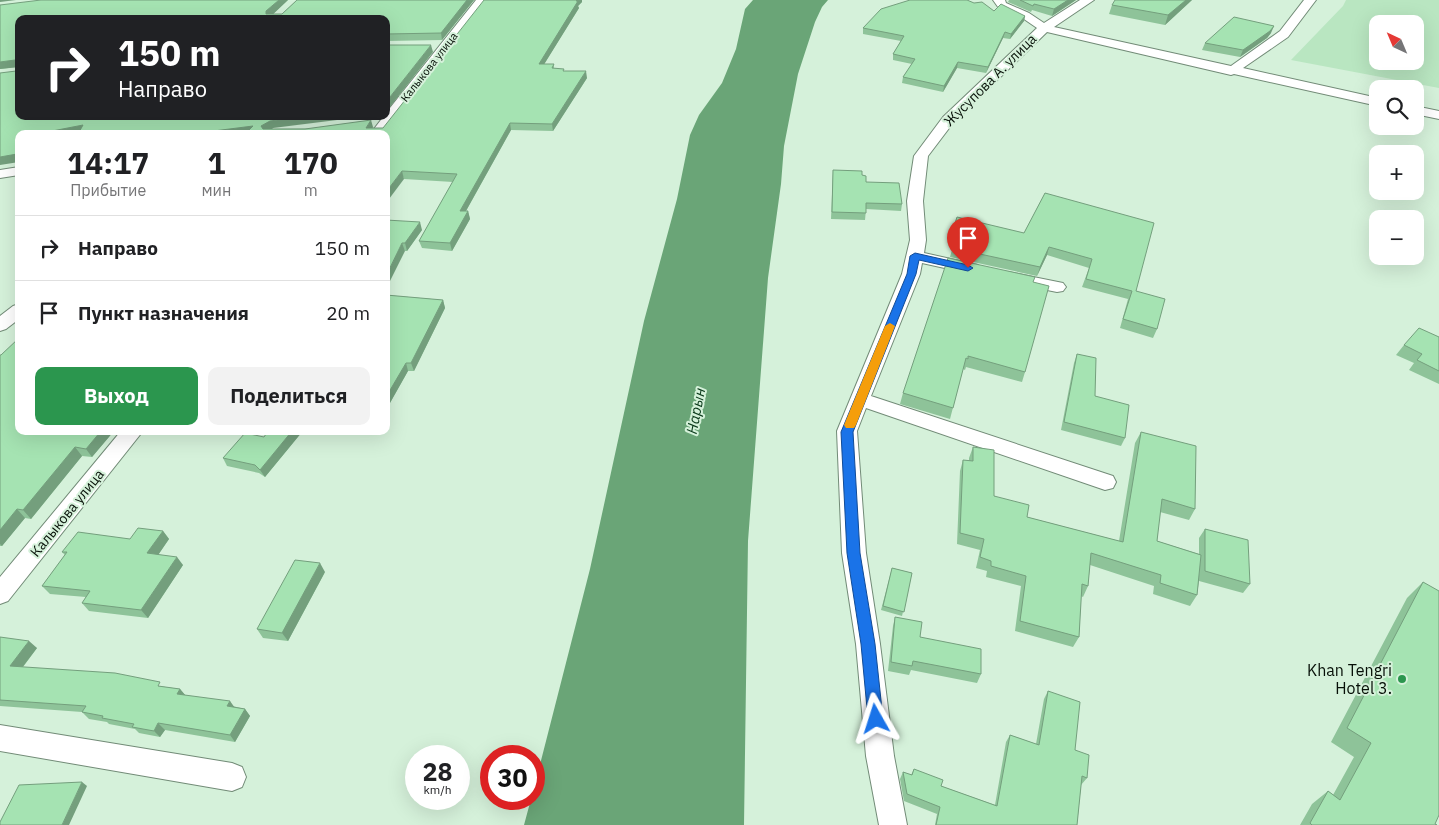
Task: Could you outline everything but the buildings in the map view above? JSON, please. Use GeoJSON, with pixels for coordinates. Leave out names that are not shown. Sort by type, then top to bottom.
{"type":"FeatureCollection","features":[{"type":"Feature","properties":{"kind":"street","name":"Калыкова улица"},"geometry":{"type":"LineString","coordinates":[[390,117],[439,46],[482,0]]}},
{"type":"Feature","properties":{"kind":"street","name":"Жусупова А. улица"},"geometry":{"type":"LineString","coordinates":[[893,825],[880,756],[868,644],[854,553],[847,432],[912,274],[918,240],[915,201],[922,156],[948,120],[1044,28],[1026,15],[1002,5],[998,0]]}},
{"type":"Feature","properties":{"kind":"street"},"geometry":{"type":"LineString","coordinates":[[1044,28],[1088,0]]}},
{"type":"Feature","properties":{"kind":"street"},"geometry":{"type":"LineString","coordinates":[[1231,71],[1284,34],[1310,0]]}},
{"type":"Feature","properties":{"kind":"street"},"geometry":{"type":"LineString","coordinates":[[1044,28],[1369,100]]}},
{"type":"Feature","properties":{"kind":"street"},"geometry":{"type":"LineString","coordinates":[[1424,112],[1439,115]]}},
{"type":"Feature","properties":{"kind":"street","name":"Калыкова улица"},"geometry":{"type":"LineString","coordinates":[[373,128],[388,120]]}},
{"type":"Feature","properties":{"kind":"street"},"geometry":{"type":"LineString","coordinates":[[0,174],[15,172]]}},
{"type":"Feature","properties":{"kind":"street"},"geometry":{"type":"LineString","coordinates":[[915,256],[1057,288]]}},
{"type":"Feature","properties":{"kind":"street"},"geometry":{"type":"LineString","coordinates":[[0,325],[15,313]]}},
{"type":"Feature","properties":{"kind":"street"},"geometry":{"type":"LineString","coordinates":[[860,399],[1105,482]]}},
{"type":"Feature","properties":{"kind":"street","name":"Калыкова улица"},"geometry":{"type":"LineString","coordinates":[[0,594],[130,435]]}},
{"type":"Feature","properties":{"kind":"street"},"geometry":{"type":"LineString","coordinates":[[0,738],[232,777]]}},
{"type":"Feature","properties":{"kind":"shaded area"},"geometry":{"type":"Polygon","coordinates":[[[1346,0],[1439,0],[1439,88],[1424,85],[1424,80],[1397,80],[1291,60],[1343,6],[1346,0]]]}},
{"type":"Feature","properties":{"kind":"water","name":"Нарын"},"geometry":{"type":"Polygon","coordinates":[[[753,0],[828,0],[822,7],[815,22],[798,74],[784,146],[781,184],[768,278],[748,541],[744,825],[524,825],[528,810],[545,810],[545,745],[590,569],[644,321],[677,199],[690,135],[699,115],[722,83],[736,49],[745,9],[753,0]]]}},
{"type":"Feature","properties":{"kind":"slow traffic"},"geometry":{"type":"LineString","coordinates":[[850,425],[890,326]]}},
{"type":"Feature","properties":{"kind":"place","name":"Khan Tengri Hotel 3."},"geometry":{"type":"Point","coordinates":[1402,679]}},
{"type":"Feature","properties":{"kind":"route"},"geometry":{"type":"LineString","coordinates":[[876,719],[868,644],[854,553],[847,432],[912,274],[915,256],[968,268]]}}]}
